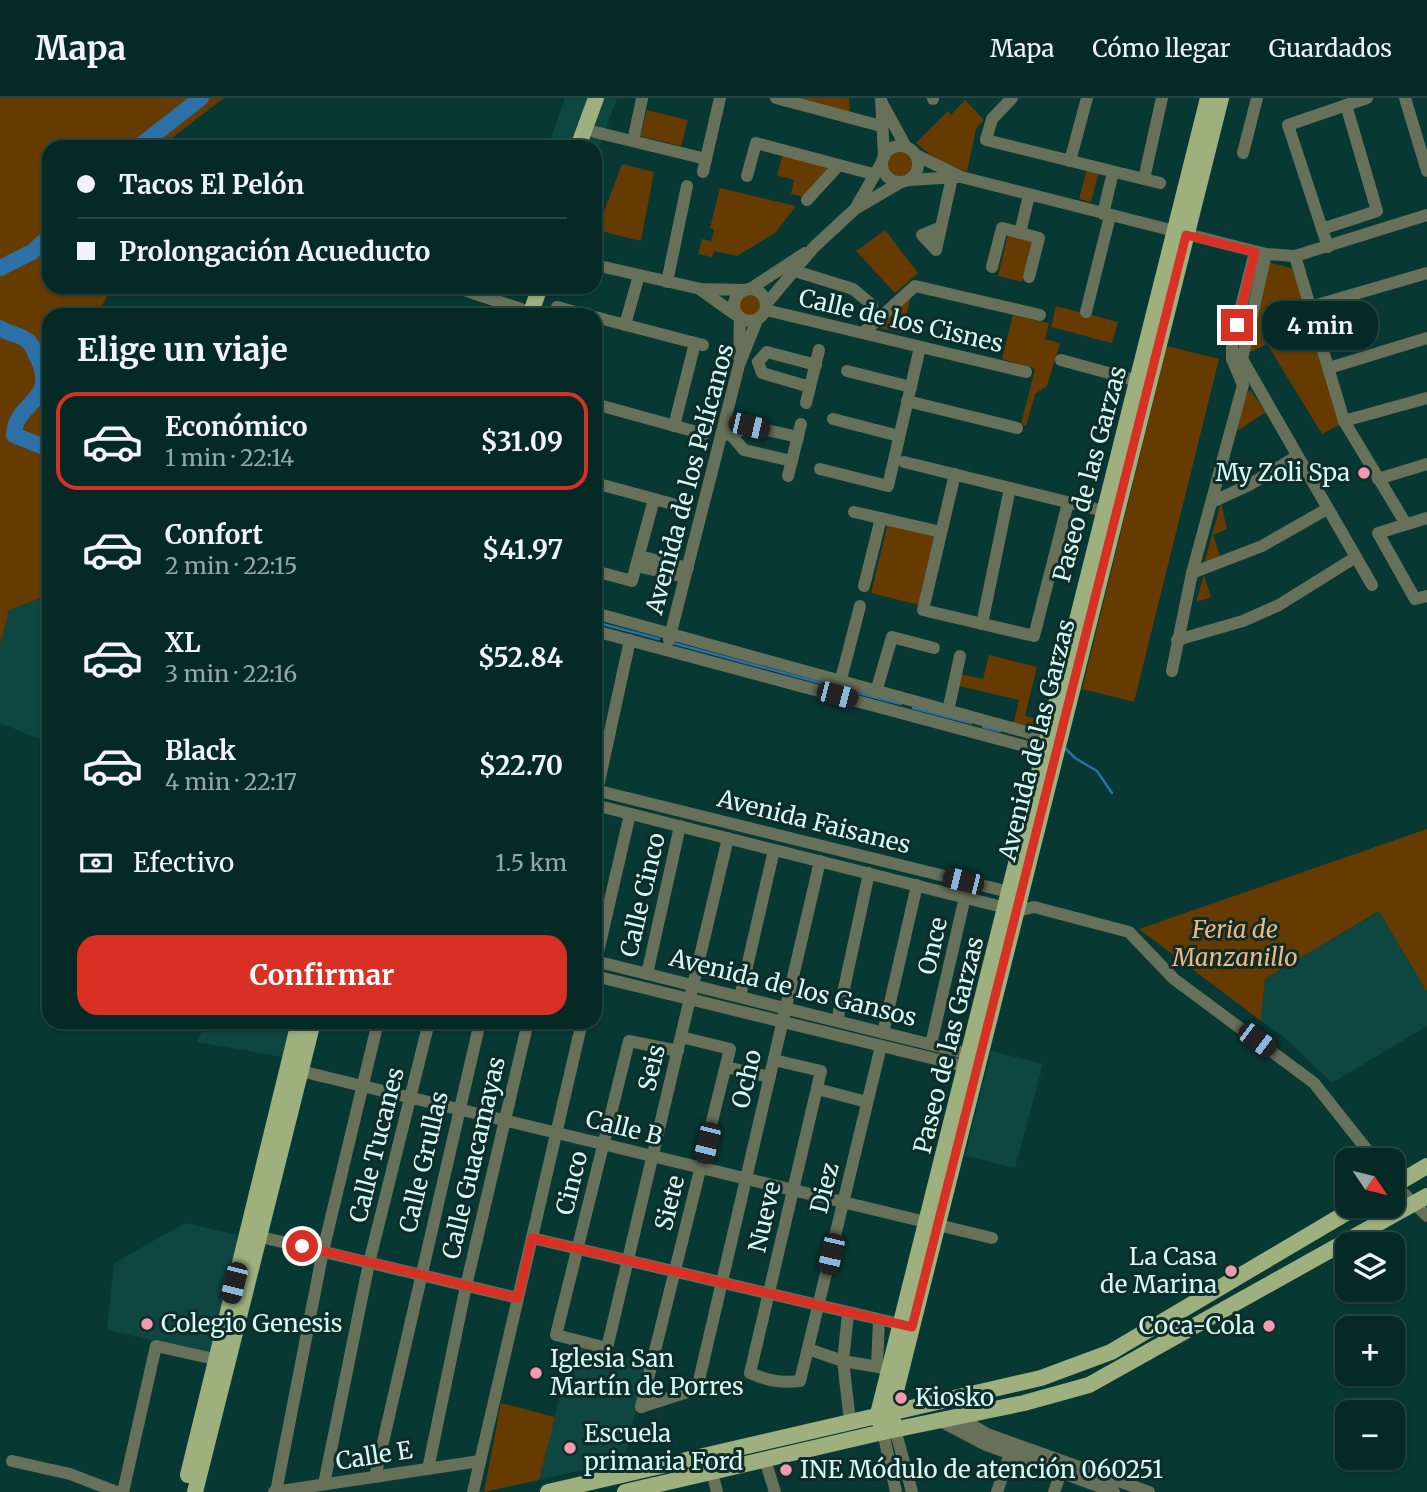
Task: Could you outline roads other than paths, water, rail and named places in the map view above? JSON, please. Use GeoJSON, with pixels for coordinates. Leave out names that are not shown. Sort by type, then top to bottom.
{"type":"FeatureCollection","features":[{"type":"Feature","properties":{"kind":"main road"},"geometry":{"type":"LineString","coordinates":[[581,140],[596,98]]}},
{"type":"Feature","properties":{"kind":"main road"},"geometry":{"type":"LineString","coordinates":[[593,140],[607,98]]}},
{"type":"Feature","properties":{"kind":"main road","name":"Paseo de las Garzas"},"geometry":{"type":"LineString","coordinates":[[1109,513],[1138,380],[1180,234],[1208,98]]}},
{"type":"Feature","properties":{"kind":"main road","name":"Avenida de las Garzas"},"geometry":{"type":"LineString","coordinates":[[885,1413],[974,1062],[1019,903],[1051,746],[1180,234],[1221,98]]}},
{"type":"Feature","properties":{"kind":"main road"},"geometry":{"type":"LineString","coordinates":[[194,1492],[293,1070],[298,1029]]}},
{"type":"Feature","properties":{"kind":"main road"},"geometry":{"type":"LineString","coordinates":[[293,1070],[310,1029]]}},
{"type":"Feature","properties":{"kind":"main road"},"geometry":{"type":"LineString","coordinates":[[1405,1178],[1427,1166]]}},
{"type":"Feature","properties":{"kind":"main road"},"geometry":{"type":"LineString","coordinates":[[625,1492],[666,1487],[712,1472],[1089,1385],[1420,1200]]}},
{"type":"Feature","properties":{"kind":"main road"},"geometry":{"type":"LineString","coordinates":[[548,1492],[1041,1378],[1111,1352],[1338,1218]]}},
{"type":"Feature","properties":{"kind":"main road"},"geometry":{"type":"LineString","coordinates":[[184,1492],[214,1359],[253,1235]]}},
{"type":"Feature","properties":{"kind":"main road"},"geometry":{"type":"LineString","coordinates":[[889,1430],[885,1413],[883,1368],[906,1326]]}},
{"type":"Feature","properties":{"kind":"street"},"geometry":{"type":"LineString","coordinates":[[703,172],[720,98]]}},
{"type":"Feature","properties":{"kind":"street"},"geometry":{"type":"LineString","coordinates":[[776,98],[881,126]]}},
{"type":"Feature","properties":{"kind":"street"},"geometry":{"type":"LineString","coordinates":[[1012,98],[992,119],[986,140],[1160,183]]}},
{"type":"Feature","properties":{"kind":"street"},"geometry":{"type":"LineString","coordinates":[[1070,161],[1087,98]]}},
{"type":"Feature","properties":{"kind":"street"},"geometry":{"type":"LineString","coordinates":[[1144,179],[1163,98]]}},
{"type":"Feature","properties":{"kind":"street"},"geometry":{"type":"LineString","coordinates":[[1243,153],[1257,98]]}},
{"type":"Feature","properties":{"kind":"street"},"geometry":{"type":"LineString","coordinates":[[1328,247],[1288,125],[1367,98]]}},
{"type":"Feature","properties":{"kind":"street"},"geometry":{"type":"LineString","coordinates":[[1405,98],[1427,170]]}},
{"type":"Feature","properties":{"kind":"street"},"geometry":{"type":"LineString","coordinates":[[633,141],[642,99]]}},
{"type":"Feature","properties":{"kind":"street"},"geometry":{"type":"LineString","coordinates":[[881,100],[883,159],[887,176],[905,181],[956,176]]}},
{"type":"Feature","properties":{"kind":"street"},"geometry":{"type":"LineString","coordinates":[[855,209],[905,181],[917,171],[911,151],[881,100]]}},
{"type":"Feature","properties":{"kind":"street"},"geometry":{"type":"LineString","coordinates":[[1322,229],[1377,211],[1346,105]]}},
{"type":"Feature","properties":{"kind":"street"},"geometry":{"type":"LineString","coordinates":[[602,140],[633,141],[706,159]]}},
{"type":"Feature","properties":{"kind":"street"},"geometry":{"type":"LineString","coordinates":[[747,176],[756,142],[873,174]]}},
{"type":"Feature","properties":{"kind":"street"},"geometry":{"type":"LineString","coordinates":[[883,159],[890,149],[911,151],[956,176],[1261,253],[1295,256],[1427,215]]}},
{"type":"Feature","properties":{"kind":"street","name":"Avenida de los Pelícanos"},"geometry":{"type":"LineString","coordinates":[[667,650],[726,434],[740,360],[763,311],[814,247],[855,209],[883,159]]}},
{"type":"Feature","properties":{"kind":"street"},"geometry":{"type":"LineString","coordinates":[[807,200],[839,165]]}},
{"type":"Feature","properties":{"kind":"street"},"geometry":{"type":"LineString","coordinates":[[1086,312],[1110,171]]}},
{"type":"Feature","properties":{"kind":"street"},"geometry":{"type":"LineString","coordinates":[[942,227],[956,176]]}},
{"type":"Feature","properties":{"kind":"street"},"geometry":{"type":"LineString","coordinates":[[667,282],[687,186]]}},
{"type":"Feature","properties":{"kind":"street"},"geometry":{"type":"LineString","coordinates":[[1017,232],[1026,194]]}},
{"type":"Feature","properties":{"kind":"street"},"geometry":{"type":"LineString","coordinates":[[992,267],[1002,228],[1039,238],[1029,276]]}},
{"type":"Feature","properties":{"kind":"street"},"geometry":{"type":"LineString","coordinates":[[758,362],[740,360],[738,316],[734,300],[814,247]]}},
{"type":"Feature","properties":{"kind":"street"},"geometry":{"type":"LineString","coordinates":[[1261,253],[1232,359],[1241,368],[1372,585]]}},
{"type":"Feature","properties":{"kind":"street"},"geometry":{"type":"LineString","coordinates":[[1295,256],[1344,421],[1406,524]]}},
{"type":"Feature","properties":{"kind":"street"},"geometry":{"type":"LineString","coordinates":[[602,267],[701,289],[747,289],[761,292],[763,311]]}},
{"type":"Feature","properties":{"kind":"street"},"geometry":{"type":"LineString","coordinates":[[795,271],[853,289],[872,305]]}},
{"type":"Feature","properties":{"kind":"street"},"geometry":{"type":"LineString","coordinates":[[1310,307],[1427,273]]}},
{"type":"Feature","properties":{"kind":"street"},"geometry":{"type":"LineString","coordinates":[[625,325],[639,275]]}},
{"type":"Feature","properties":{"kind":"street"},"geometry":{"type":"LineString","coordinates":[[863,333],[915,286],[1040,315]]}},
{"type":"Feature","properties":{"kind":"street"},"geometry":{"type":"LineString","coordinates":[[701,289],[738,316]]}},
{"type":"Feature","properties":{"kind":"street"},"geometry":{"type":"LineString","coordinates":[[473,294],[510,308]]}},
{"type":"Feature","properties":{"kind":"street","name":"Calle de los Cisnes"},"geometry":{"type":"LineString","coordinates":[[738,316],[763,311],[1026,372]]}},
{"type":"Feature","properties":{"kind":"street"},"geometry":{"type":"LineString","coordinates":[[602,319],[699,344],[674,426]]}},
{"type":"Feature","properties":{"kind":"street"},"geometry":{"type":"LineString","coordinates":[[1329,368],[1427,338]]}},
{"type":"Feature","properties":{"kind":"street"},"geometry":{"type":"LineString","coordinates":[[820,469],[888,486],[920,347]]}},
{"type":"Feature","properties":{"kind":"street"},"geometry":{"type":"LineString","coordinates":[[806,403],[819,350]]}},
{"type":"Feature","properties":{"kind":"street"},"geometry":{"type":"LineString","coordinates":[[758,362],[767,352],[816,365]]}},
{"type":"Feature","properties":{"kind":"street"},"geometry":{"type":"LineString","coordinates":[[1061,360],[1138,380]]}},
{"type":"Feature","properties":{"kind":"street"},"geometry":{"type":"LineString","coordinates":[[758,362],[762,373],[810,387]]}},
{"type":"Feature","properties":{"kind":"street"},"geometry":{"type":"LineString","coordinates":[[1172,671],[1192,573],[1243,385],[1241,368]]}},
{"type":"Feature","properties":{"kind":"street"},"geometry":{"type":"LineString","coordinates":[[847,371],[911,387]]}},
{"type":"Feature","properties":{"kind":"street"},"geometry":{"type":"LineString","coordinates":[[1344,421],[1427,398]]}},
{"type":"Feature","properties":{"kind":"street"},"geometry":{"type":"LineString","coordinates":[[907,401],[1017,428]]}},
{"type":"Feature","properties":{"kind":"street"},"geometry":{"type":"LineString","coordinates":[[602,406],[704,434]]}},
{"type":"Feature","properties":{"kind":"street"},"geometry":{"type":"LineString","coordinates":[[833,419],[899,436]]}},
{"type":"Feature","properties":{"kind":"street"},"geometry":{"type":"LineString","coordinates":[[788,476],[801,424]]}},
{"type":"Feature","properties":{"kind":"street"},"geometry":{"type":"LineString","coordinates":[[792,461],[744,450],[726,434],[749,426],[798,438]]}},
{"type":"Feature","properties":{"kind":"street"},"geometry":{"type":"LineString","coordinates":[[1212,502],[1249,485],[1296,457]]}},
{"type":"Feature","properties":{"kind":"street"},"geometry":{"type":"LineString","coordinates":[[904,462],[1109,513]]}},
{"type":"Feature","properties":{"kind":"street"},"geometry":{"type":"LineString","coordinates":[[1378,479],[1427,464]]}},
{"type":"Feature","properties":{"kind":"street"},"geometry":{"type":"LineString","coordinates":[[955,474],[923,610],[1034,636],[1068,503]]}},
{"type":"Feature","properties":{"kind":"street"},"geometry":{"type":"LineString","coordinates":[[602,485],[680,506]]}},
{"type":"Feature","properties":{"kind":"street"},"geometry":{"type":"LineString","coordinates":[[982,624],[1010,488]]}},
{"type":"Feature","properties":{"kind":"street"},"geometry":{"type":"LineString","coordinates":[[602,573],[632,581],[654,499]]}},
{"type":"Feature","properties":{"kind":"street"},"geometry":{"type":"LineString","coordinates":[[1192,573],[1262,546],[1326,509]]}},
{"type":"Feature","properties":{"kind":"street"},"geometry":{"type":"LineString","coordinates":[[854,512],[941,532]]}},
{"type":"Feature","properties":{"kind":"street"},"geometry":{"type":"LineString","coordinates":[[864,586],[881,518]]}},
{"type":"Feature","properties":{"kind":"street"},"geometry":{"type":"LineString","coordinates":[[1421,598],[1378,533],[1427,518]]}},
{"type":"Feature","properties":{"kind":"street"},"geometry":{"type":"LineString","coordinates":[[1177,640],[1242,621],[1279,605],[1356,557]]}},
{"type":"Feature","properties":{"kind":"street"},"geometry":{"type":"LineString","coordinates":[[638,561],[686,573]]}},
{"type":"Feature","properties":{"kind":"street"},"geometry":{"type":"LineString","coordinates":[[839,689],[860,606]]}},
{"type":"Feature","properties":{"kind":"street"},"geometry":{"type":"LineString","coordinates":[[602,615],[671,634],[839,689],[876,692],[948,711],[1051,746]]}},
{"type":"Feature","properties":{"kind":"street"},"geometry":{"type":"LineString","coordinates":[[602,633],[839,689],[1051,746]]}},
{"type":"Feature","properties":{"kind":"street"},"geometry":{"type":"LineString","coordinates":[[876,692],[892,637],[934,648]]}},
{"type":"Feature","properties":{"kind":"street"},"geometry":{"type":"LineString","coordinates":[[602,764],[630,640]]}},
{"type":"Feature","properties":{"kind":"street"},"geometry":{"type":"LineString","coordinates":[[948,711],[960,656]]}},
{"type":"Feature","properties":{"kind":"street","name":"Avenida Faisanes"},"geometry":{"type":"LineString","coordinates":[[602,792],[1019,903]]}},
{"type":"Feature","properties":{"kind":"street","name":"Avenida Faisanes"},"geometry":{"type":"LineString","coordinates":[[602,807],[965,897],[1019,903]]}},
{"type":"Feature","properties":{"kind":"street"},"geometry":{"type":"LineString","coordinates":[[602,932],[630,814]]}},
{"type":"Feature","properties":{"kind":"street","name":"Calle Cinco"},"geometry":{"type":"LineString","coordinates":[[647,974],[680,826]]}},
{"type":"Feature","properties":{"kind":"street","name":"Seis"},"geometry":{"type":"LineString","coordinates":[[607,1348],[728,838]]}},
{"type":"Feature","properties":{"kind":"street"},"geometry":{"type":"LineString","coordinates":[[740,997],[774,850]]}},
{"type":"Feature","properties":{"kind":"street","name":"Ocho"},"geometry":{"type":"LineString","coordinates":[[696,1389],[820,861]]}},
{"type":"Feature","properties":{"kind":"street"},"geometry":{"type":"LineString","coordinates":[[837,1021],[869,873]]}},
{"type":"Feature","properties":{"kind":"street","name":"Diez"},"geometry":{"type":"LineString","coordinates":[[800,1381],[917,885]]}},
{"type":"Feature","properties":{"kind":"street","name":"Once"},"geometry":{"type":"LineString","coordinates":[[932,1044],[965,897]]}},
{"type":"Feature","properties":{"kind":"street"},"geometry":{"type":"LineString","coordinates":[[1019,903],[1129,932],[1174,979],[1314,1083],[1365,1148]]}},
{"type":"Feature","properties":{"kind":"street","name":"Avenida de los Gansos"},"geometry":{"type":"LineString","coordinates":[[602,964],[837,1021],[882,1039],[932,1044],[974,1062]]}},
{"type":"Feature","properties":{"kind":"street"},"geometry":{"type":"LineString","coordinates":[[602,978],[783,1022],[882,1039],[974,1062]]}},
{"type":"Feature","properties":{"kind":"street"},"geometry":{"type":"LineString","coordinates":[[275,1492],[323,1251],[376,1029]]}},
{"type":"Feature","properties":{"kind":"street","name":"Calle Tucanes"},"geometry":{"type":"LineString","coordinates":[[324,1484],[369,1263],[427,1029]]}},
{"type":"Feature","properties":{"kind":"street","name":"Calle Grullas"},"geometry":{"type":"LineString","coordinates":[[375,1477],[419,1275],[478,1029]]}},
{"type":"Feature","properties":{"kind":"street","name":"Calle Guacamayas"},"geometry":{"type":"LineString","coordinates":[[428,1469],[466,1286],[526,1029]]}},
{"type":"Feature","properties":{"kind":"street"},"geometry":{"type":"LineString","coordinates":[[473,1492],[580,1029]]}},
{"type":"Feature","properties":{"kind":"street","name":"Siete"},"geometry":{"type":"LineString","coordinates":[[681,1037],[730,1049],[641,1407],[696,1389]]}},
{"type":"Feature","properties":{"kind":"street","name":"Cinco"},"geometry":{"type":"LineString","coordinates":[[607,1348],[556,1335],[629,1041],[677,1051]]}},
{"type":"Feature","properties":{"kind":"street","name":"Nueve"},"geometry":{"type":"LineString","coordinates":[[774,1060],[821,1071],[750,1373],[768,1381],[800,1381]]}},
{"type":"Feature","properties":{"kind":"street"},"geometry":{"type":"LineString","coordinates":[[726,1067],[770,1077]]}},
{"type":"Feature","properties":{"kind":"street","name":"Calle B"},"geometry":{"type":"LineString","coordinates":[[293,1070],[992,1238]]}},
{"type":"Feature","properties":{"kind":"street"},"geometry":{"type":"LineString","coordinates":[[817,1089],[867,1102]]}},
{"type":"Feature","properties":{"kind":"street"},"geometry":{"type":"LineString","coordinates":[[1405,1191],[1420,1200],[1427,1216]]}},
{"type":"Feature","properties":{"kind":"street"},"geometry":{"type":"LineString","coordinates":[[253,1235],[518,1298]]}},
{"type":"Feature","properties":{"kind":"street"},"geometry":{"type":"LineString","coordinates":[[532,1238],[906,1326]]}},
{"type":"Feature","properties":{"kind":"street"},"geometry":{"type":"LineString","coordinates":[[848,1314],[843,1361],[850,1421]]}},
{"type":"Feature","properties":{"kind":"street"},"geometry":{"type":"LineString","coordinates":[[808,1349],[843,1361],[883,1368],[879,1320]]}},
{"type":"Feature","properties":{"kind":"street"},"geometry":{"type":"LineString","coordinates":[[122,1492],[156,1346],[214,1359]]}},
{"type":"Feature","properties":{"kind":"street"},"geometry":{"type":"LineString","coordinates":[[956,1415],[987,1434],[1149,1492]]}},
{"type":"Feature","properties":{"kind":"street"},"geometry":{"type":"LineString","coordinates":[[938,1420],[1010,1454],[1109,1491]]}},
{"type":"Feature","properties":{"kind":"street"},"geometry":{"type":"LineString","coordinates":[[889,1430],[912,1492]]}},
{"type":"Feature","properties":{"kind":"street"},"geometry":{"type":"LineString","coordinates":[[889,1430],[896,1488]]}},
{"type":"Feature","properties":{"kind":"street"},"geometry":{"type":"LineString","coordinates":[[997,1492],[1010,1454]]}},
{"type":"Feature","properties":{"kind":"street"},"geometry":{"type":"LineString","coordinates":[[765,1460],[775,1492]]}},
{"type":"Feature","properties":{"kind":"street"},"geometry":{"type":"LineString","coordinates":[[12,1461],[70,1474],[95,1489],[117,1492]]}},
{"type":"Feature","properties":{"kind":"street","name":"Calle E"},"geometry":{"type":"LineString","coordinates":[[275,1492],[480,1461]]}},
{"type":"Feature","properties":{"kind":"street"},"geometry":{"type":"LineString","coordinates":[[712,1472],[717,1492]]}},
{"type":"Feature","properties":{"kind":"street"},"geometry":{"type":"LineString","coordinates":[[1054,1492],[1061,1472]]}},
{"type":"Feature","properties":{"kind":"waterway"},"geometry":{"type":"LineString","coordinates":[[147,140],[201,98]]}},
{"type":"Feature","properties":{"kind":"waterway"},"geometry":{"type":"LineString","coordinates":[[0,268],[32,252],[42,243]]}},
{"type":"Feature","properties":{"kind":"waterway"},"geometry":{"type":"LineString","coordinates":[[0,328],[29,342],[42,370]]}},
{"type":"Feature","properties":{"kind":"waterway"},"geometry":{"type":"LineString","coordinates":[[42,386],[21,415],[14,435],[42,446]]}},
{"type":"Feature","properties":{"kind":"waterway"},"geometry":{"type":"LineString","coordinates":[[602,624],[659,639]]}},
{"type":"Feature","properties":{"kind":"waterway"},"geometry":{"type":"LineString","coordinates":[[673,643],[832,686]]}},
{"type":"Feature","properties":{"kind":"waterway"},"geometry":{"type":"LineString","coordinates":[[846,690],[901,704]]}},
{"type":"Feature","properties":{"kind":"waterway"},"geometry":{"type":"LineString","coordinates":[[913,708],[971,723]]}},
{"type":"Feature","properties":{"kind":"waterway"},"geometry":{"type":"LineString","coordinates":[[983,727],[1000,731]]}},
{"type":"Feature","properties":{"kind":"waterway"},"geometry":{"type":"LineString","coordinates":[[1065,748],[1075,758],[1097,771],[1112,793]]}},
{"type":"Feature","properties":{"kind":"place","name":"My Zoli Spa"},"geometry":{"type":"Point","coordinates":[1364,473]}},
{"type":"Feature","properties":{"kind":"place","name":"La Casa de Marina"},"geometry":{"type":"Point","coordinates":[1231,1271]}},
{"type":"Feature","properties":{"kind":"place","name":"Colegio Genesis"},"geometry":{"type":"Point","coordinates":[147,1324]}},
{"type":"Feature","properties":{"kind":"place","name":"Coca-Cola"},"geometry":{"type":"Point","coordinates":[1269,1326]}},
{"type":"Feature","properties":{"kind":"place","name":"Iglesia San Martín de Porres"},"geometry":{"type":"Point","coordinates":[536,1373]}},
{"type":"Feature","properties":{"kind":"place","name":"Kiosko"},"geometry":{"type":"Point","coordinates":[901,1398]}},
{"type":"Feature","properties":{"kind":"place","name":"Escuela primaria Ford"},"geometry":{"type":"Point","coordinates":[570,1448]}},
{"type":"Feature","properties":{"kind":"place","name":"INE Módulo de atención 060251"},"geometry":{"type":"Point","coordinates":[786,1470]}},
{"type":"Feature","properties":{"kind":"park label","name":"Feria de Manzanillo"},"geometry":{"type":"Point","coordinates":[1235,944]}}]}
